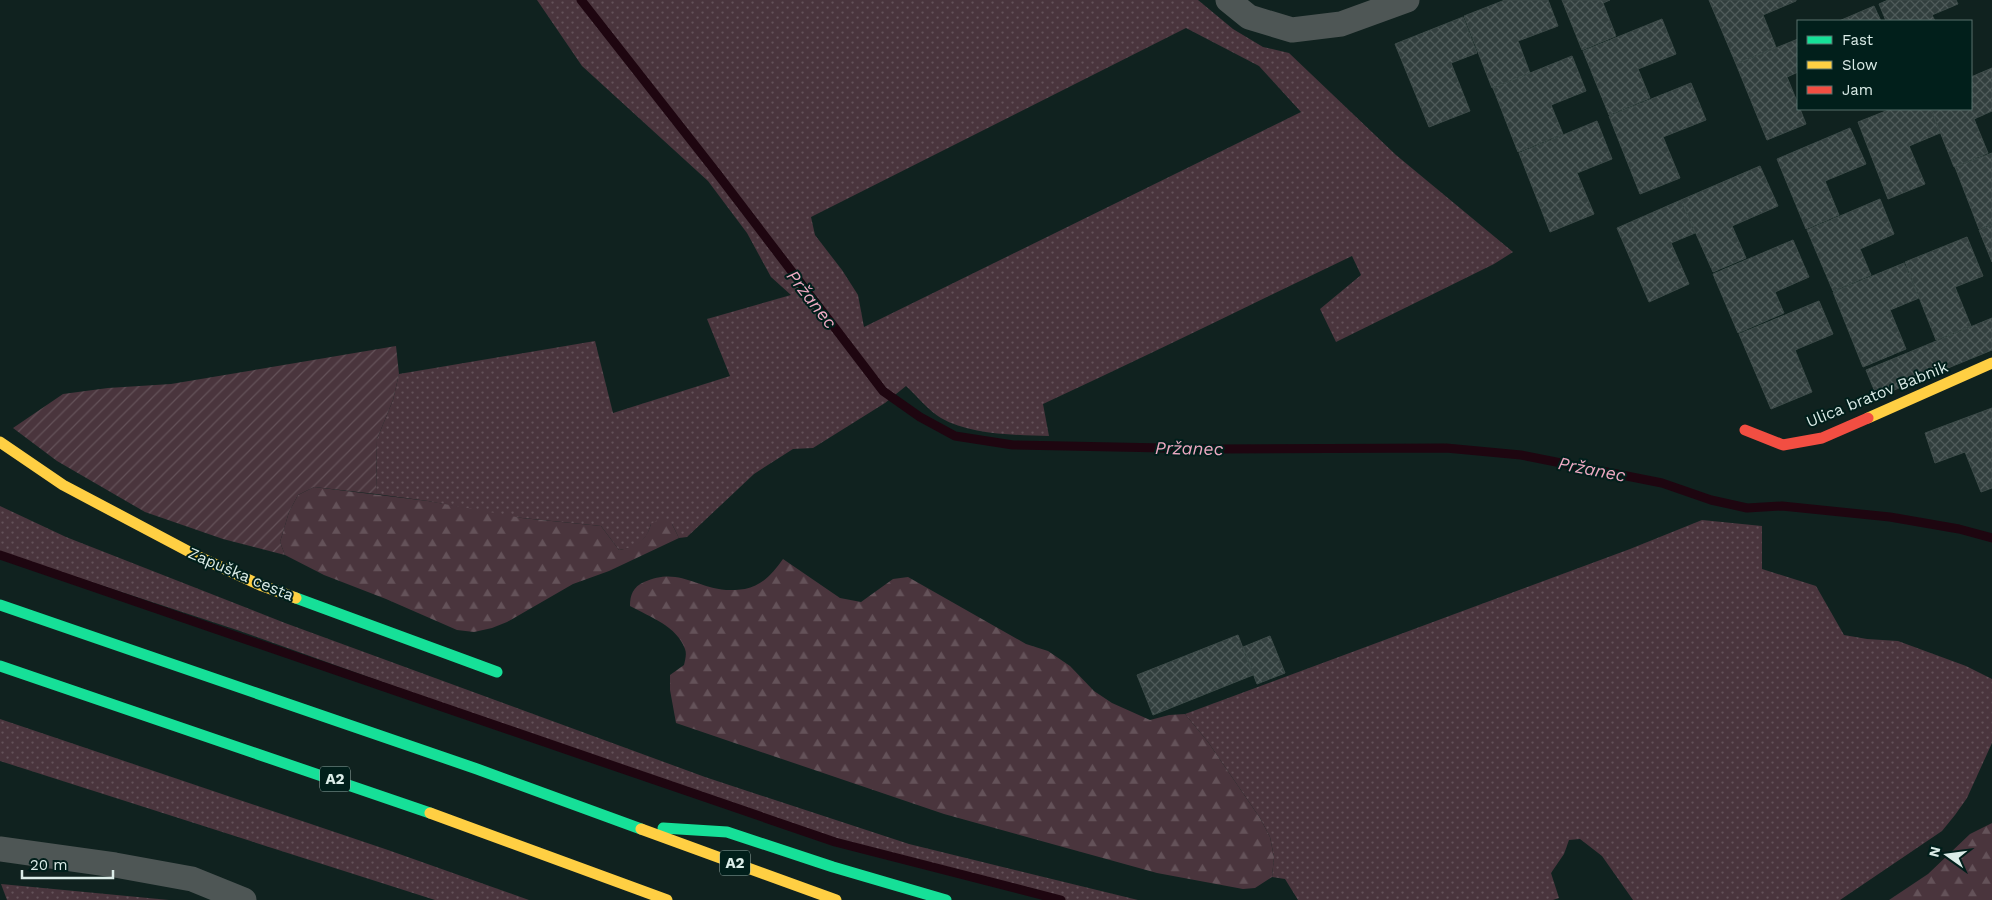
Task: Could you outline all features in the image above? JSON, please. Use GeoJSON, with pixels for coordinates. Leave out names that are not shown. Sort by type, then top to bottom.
{"type":"FeatureCollection","features":[{"type":"Feature","properties":{"kind":"main road","name":"Ulica bratov Babnik"},"geometry":{"type":"LineString","coordinates":[[1745,430],[1783,445],[1822,438],[1992,363]]}},
{"type":"Feature","properties":{"kind":"main road","name":"Zapuška cesta"},"geometry":{"type":"LineString","coordinates":[[0,442],[63,485],[208,561],[260,585],[498,672]]}},
{"type":"Feature","properties":{"kind":"main road","name":"A2"},"geometry":{"type":"LineString","coordinates":[[0,606],[320,714],[836,900]]}},
{"type":"Feature","properties":{"kind":"main road","name":"A2"},"geometry":{"type":"LineString","coordinates":[[0,666],[384,796],[667,900]]}},
{"type":"Feature","properties":{"kind":"main road"},"geometry":{"type":"LineString","coordinates":[[634,826],[727,832],[833,867],[946,900]]}},
{"type":"Feature","properties":{"kind":"street"},"geometry":{"type":"LineString","coordinates":[[1228,0],[1249,17],[1292,30],[1341,24],[1407,0]]}},
{"type":"Feature","properties":{"kind":"street"},"geometry":{"type":"LineString","coordinates":[[0,849],[106,864],[192,879],[244,900]]}},
{"type":"Feature","properties":{"kind":"green space"},"geometry":{"type":"Polygon","coordinates":[[[537,0],[1198,0],[1233,29],[1263,47],[1289,53],[1396,155],[1513,252],[1494,264],[1336,342],[1320,309],[1361,275],[1352,256],[1043,404],[1049,436],[994,433],[953,424],[932,411],[906,386],[885,403],[813,448],[793,449],[754,474],[687,537],[679,538],[672,524],[651,524],[640,543],[630,548],[619,550],[601,526],[503,516],[428,501],[376,494],[377,439],[393,400],[399,374],[595,341],[613,413],[730,376],[707,319],[791,295],[771,277],[747,233],[708,181],[582,66],[537,0]],[[1186,28],[811,217],[815,235],[842,270],[858,295],[864,327],[1301,112],[1259,66],[1186,28]]]}},
{"type":"Feature","properties":{"kind":"green space"},"geometry":{"type":"Polygon","coordinates":[[[396,346],[399,374],[393,400],[377,439],[376,494],[314,487],[298,495],[289,512],[280,542],[285,555],[223,539],[145,512],[57,461],[13,428],[63,394],[108,388],[171,384],[396,346]]]}},
{"type":"Feature","properties":{"kind":"green space"},"geometry":{"type":"Polygon","coordinates":[[[314,487],[428,501],[522,518],[601,526],[619,550],[640,542],[651,524],[659,519],[672,524],[679,538],[609,571],[573,584],[507,622],[474,632],[457,630],[386,599],[324,575],[285,555],[280,542],[289,512],[298,495],[314,487]]]}},
{"type":"Feature","properties":{"kind":"green space"},"geometry":{"type":"Polygon","coordinates":[[[0,506],[66,537],[285,623],[705,777],[909,844],[1138,900],[1061,900],[910,863],[712,800],[240,631],[0,552],[0,506]]]}},
{"type":"Feature","properties":{"kind":"green space"},"geometry":{"type":"Polygon","coordinates":[[[1702,520],[1762,526],[1762,569],[1816,586],[1844,635],[1898,641],[1966,666],[1992,679],[1992,743],[1967,798],[1942,831],[1840,900],[1633,900],[1602,856],[1580,839],[1569,840],[1564,854],[1551,873],[1559,898],[1553,900],[1298,900],[1285,879],[1272,877],[1274,857],[1270,837],[1260,818],[1208,742],[1185,714],[1630,549],[1702,520]]]}},
{"type":"Feature","properties":{"kind":"green space"},"geometry":{"type":"Polygon","coordinates":[[[783,559],[840,598],[861,602],[893,579],[908,577],[1026,644],[1048,651],[1070,666],[1094,691],[1112,703],[1150,720],[1169,715],[1185,714],[1208,742],[1260,818],[1270,837],[1274,857],[1272,877],[1255,888],[1243,889],[1157,873],[944,814],[676,723],[670,690],[670,675],[684,665],[685,649],[676,634],[669,628],[630,606],[635,589],[644,582],[667,576],[726,590],[745,589],[757,585],[767,578],[783,559]]]}},
{"type":"Feature","properties":{"kind":"green space"},"geometry":{"type":"Polygon","coordinates":[[[0,719],[388,850],[529,900],[435,900],[0,761],[0,719]]]}},
{"type":"Feature","properties":{"kind":"green space"},"geometry":{"type":"Polygon","coordinates":[[[1992,823],[1992,900],[1889,900],[1928,874],[1970,834],[1992,823]]]}},
{"type":"Feature","properties":{"kind":"green space"},"geometry":{"type":"Polygon","coordinates":[[[1,884],[169,900],[7,900],[1,884]]]}},
{"type":"Feature","properties":{"kind":"building"},"geometry":{"type":"Polygon","coordinates":[[[1505,0],[1548,0],[1558,26],[1518,41],[1530,73],[1492,88],[1464,16],[1505,0]]]}},
{"type":"Feature","properties":{"kind":"building"},"geometry":{"type":"Polygon","coordinates":[[[1562,0],[1610,0],[1603,3],[1616,36],[1582,50],[1562,0]]]}},
{"type":"Feature","properties":{"kind":"building"},"geometry":{"type":"Polygon","coordinates":[[[1709,0],[1796,1],[1763,15],[1776,47],[1736,64],[1709,0]]]}},
{"type":"Feature","properties":{"kind":"building"},"geometry":{"type":"Polygon","coordinates":[[[1888,0],[1956,0],[1958,4],[1932,15],[1934,20],[1886,20],[1879,4],[1888,0]]]}},
{"type":"Feature","properties":{"kind":"building"},"geometry":{"type":"Polygon","coordinates":[[[1874,6],[1881,20],[1841,20],[1874,6]]]}},
{"type":"Feature","properties":{"kind":"building"},"geometry":{"type":"Polygon","coordinates":[[[1463,17],[1477,53],[1451,63],[1470,111],[1429,127],[1395,44],[1463,17]]]}},
{"type":"Feature","properties":{"kind":"building"},"geometry":{"type":"Polygon","coordinates":[[[1662,19],[1676,54],[1638,69],[1650,98],[1609,115],[1583,51],[1662,19]]]}},
{"type":"Feature","properties":{"kind":"building"},"geometry":{"type":"Polygon","coordinates":[[[1797,39],[1797,72],[1787,77],[1797,102],[1797,110],[1800,110],[1806,124],[1767,140],[1736,64],[1797,39]]]}},
{"type":"Feature","properties":{"kind":"building"},"geometry":{"type":"Polygon","coordinates":[[[1572,56],[1586,91],[1551,105],[1563,134],[1518,152],[1493,88],[1572,56]]]}},
{"type":"Feature","properties":{"kind":"building"},"geometry":{"type":"Polygon","coordinates":[[[1992,68],[1992,111],[1974,119],[1988,153],[1954,167],[1931,110],[1972,110],[1972,77],[1992,68]]]}},
{"type":"Feature","properties":{"kind":"building"},"geometry":{"type":"Polygon","coordinates":[[[1691,83],[1706,120],[1663,137],[1680,178],[1640,194],[1609,116],[1691,83]]]}},
{"type":"Feature","properties":{"kind":"building"},"geometry":{"type":"Polygon","coordinates":[[[1888,110],[1931,110],[1940,133],[1909,146],[1925,184],[1888,199],[1858,122],[1888,110]]]}},
{"type":"Feature","properties":{"kind":"building"},"geometry":{"type":"Polygon","coordinates":[[[1597,121],[1612,159],[1577,173],[1594,214],[1550,232],[1519,153],[1597,121]]]}},
{"type":"Feature","properties":{"kind":"building"},"geometry":{"type":"Polygon","coordinates":[[[1850,128],[1866,164],[1825,181],[1839,215],[1806,229],[1777,159],[1850,128]]]}},
{"type":"Feature","properties":{"kind":"building"},"geometry":{"type":"Polygon","coordinates":[[[1992,153],[1992,224],[1979,229],[1955,167],[1992,153]]]}},
{"type":"Feature","properties":{"kind":"building"},"geometry":{"type":"Polygon","coordinates":[[[1760,166],[1778,206],[1732,226],[1746,258],[1713,272],[1681,200],[1760,166]]]}},
{"type":"Feature","properties":{"kind":"building"},"geometry":{"type":"Polygon","coordinates":[[[1880,199],[1894,234],[1860,249],[1871,275],[1833,291],[1807,230],[1880,199]]]}},
{"type":"Feature","properties":{"kind":"building"},"geometry":{"type":"Polygon","coordinates":[[[1681,200],[1695,233],[1671,243],[1689,284],[1649,302],[1617,228],[1681,200]]]}},
{"type":"Feature","properties":{"kind":"building"},"geometry":{"type":"Polygon","coordinates":[[[1992,225],[1992,262],[1979,230],[1992,225]]]}},
{"type":"Feature","properties":{"kind":"building"},"geometry":{"type":"Polygon","coordinates":[[[1967,237],[1983,276],[1955,287],[1971,326],[1936,340],[1905,262],[1967,237]]]}},
{"type":"Feature","properties":{"kind":"building"},"geometry":{"type":"Polygon","coordinates":[[[1793,240],[1809,277],[1775,292],[1784,313],[1738,333],[1713,274],[1793,240]]]}},
{"type":"Feature","properties":{"kind":"building"},"geometry":{"type":"Polygon","coordinates":[[[1904,263],[1919,298],[1890,310],[1906,349],[1863,367],[1833,292],[1904,263]]]}},
{"type":"Feature","properties":{"kind":"building"},"geometry":{"type":"Polygon","coordinates":[[[1819,301],[1833,334],[1795,350],[1812,392],[1771,409],[1739,334],[1819,301]]]}},
{"type":"Feature","properties":{"kind":"building"},"geometry":{"type":"Polygon","coordinates":[[[1992,318],[1992,350],[1877,397],[1866,370],[1992,318]]]}},
{"type":"Feature","properties":{"kind":"building"},"geometry":{"type":"Polygon","coordinates":[[[1992,408],[1992,488],[1981,492],[1965,452],[1935,463],[1925,433],[1992,408]]]}},
{"type":"Feature","properties":{"kind":"building"},"geometry":{"type":"Polygon","coordinates":[[[1238,635],[1253,675],[1153,715],[1137,675],[1238,635]]]}},
{"type":"Feature","properties":{"kind":"building"},"geometry":{"type":"Polygon","coordinates":[[[1270,636],[1285,673],[1257,684],[1243,647],[1270,636]]]}},
{"type":"Feature","properties":{"kind":"waterway","name":"Pržanec"},"geometry":{"type":"LineString","coordinates":[[581,0],[716,172],[883,391],[920,417],[955,436],[1013,445],[1214,449],[1446,448],[1521,455],[1662,483],[1711,500],[1747,508],[1782,506],[1890,517],[1959,529],[1992,538]]}},
{"type":"Feature","properties":{"kind":"waterway"},"geometry":{"type":"LineString","coordinates":[[0,555],[835,842],[1061,900]]}},
{"type":"Feature","properties":{"kind":"traffic: fast"},"geometry":{"type":"LineString","coordinates":[[296,598],[497,672]]}},
{"type":"Feature","properties":{"kind":"traffic: fast"},"geometry":{"type":"LineString","coordinates":[[0,605],[477,769],[641,829]]}},
{"type":"Feature","properties":{"kind":"traffic: fast"},"geometry":{"type":"LineString","coordinates":[[0,666],[430,813]]}},
{"type":"Feature","properties":{"kind":"traffic: fast"},"geometry":{"type":"LineString","coordinates":[[663,828],[727,832],[833,867],[946,900]]}},
{"type":"Feature","properties":{"kind":"traffic: slow"},"geometry":{"type":"LineString","coordinates":[[1868,418],[1992,363]]}},
{"type":"Feature","properties":{"kind":"traffic: slow"},"geometry":{"type":"LineString","coordinates":[[0,442],[63,485],[199,557],[260,585],[296,598]]}},
{"type":"Feature","properties":{"kind":"traffic: slow"},"geometry":{"type":"LineString","coordinates":[[430,813],[667,900]]}},
{"type":"Feature","properties":{"kind":"traffic: slow"},"geometry":{"type":"LineString","coordinates":[[641,829],[836,900]]}},
{"type":"Feature","properties":{"kind":"traffic: jam"},"geometry":{"type":"LineString","coordinates":[[1745,430],[1783,445],[1822,438],[1868,418]]}}]}
